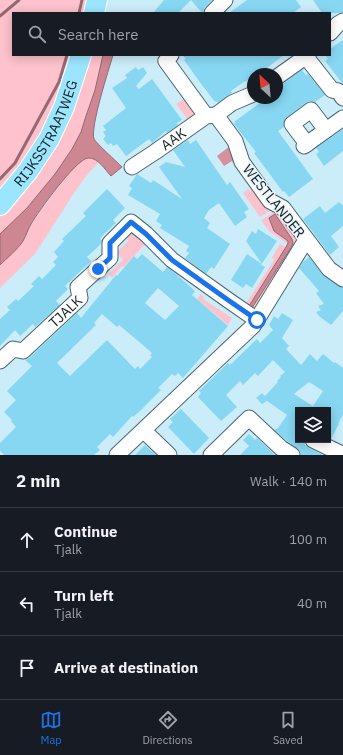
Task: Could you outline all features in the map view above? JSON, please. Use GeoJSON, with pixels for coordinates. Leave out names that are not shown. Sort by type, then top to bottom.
{"type":"FeatureCollection","features":[{"type":"Feature","properties":{"kind":"main road"},"geometry":{"type":"LineString","coordinates":[[94,12],[98,0]]}},
{"type":"Feature","properties":{"kind":"main road","name":"RIJKSSTRAATWEG"},"geometry":{"type":"LineString","coordinates":[[0,205],[28,171],[49,139],[64,107],[81,56]]}},
{"type":"Feature","properties":{"kind":"street"},"geometry":{"type":"LineString","coordinates":[[213,12],[225,0]]}},
{"type":"Feature","properties":{"kind":"street"},"geometry":{"type":"LineString","coordinates":[[331,32],[343,21]]}},
{"type":"Feature","properties":{"kind":"street","name":"WESTLANDER"},"geometry":{"type":"LineString","coordinates":[[117,455],[253,326],[306,240],[283,208],[270,201],[242,162],[235,140],[211,115],[166,61],[171,56]]}},
{"type":"Feature","properties":{"kind":"street"},"geometry":{"type":"LineString","coordinates":[[283,73],[307,56],[332,90],[338,91],[343,98]]}},
{"type":"Feature","properties":{"kind":"street"},"geometry":{"type":"LineString","coordinates":[[211,115],[247,97]]}},
{"type":"Feature","properties":{"kind":"street"},"geometry":{"type":"LineString","coordinates":[[326,130],[311,110],[292,124],[306,145],[343,118]]}},
{"type":"Feature","properties":{"kind":"street","name":"AAK"},"geometry":{"type":"LineString","coordinates":[[132,167],[211,115]]}},
{"type":"Feature","properties":{"kind":"street","name":"TJALK"},"geometry":{"type":"LineString","coordinates":[[0,361],[13,349],[23,351],[80,298],[78,287],[110,258],[110,243],[131,222],[146,234],[172,260],[257,320]]}},
{"type":"Feature","properties":{"kind":"street"},"geometry":{"type":"LineString","coordinates":[[306,240],[329,269],[343,279]]}},
{"type":"Feature","properties":{"kind":"street"},"geometry":{"type":"LineString","coordinates":[[211,455],[249,418],[281,448],[292,455]]}},
{"type":"Feature","properties":{"kind":"street"},"geometry":{"type":"LineString","coordinates":[[144,431],[169,455]]}},
{"type":"Feature","properties":{"kind":"street"},"geometry":{"type":"LineString","coordinates":[[320,443],[342,453]]}},
{"type":"Feature","properties":{"kind":"shaded area"},"geometry":{"type":"Polygon","coordinates":[[[0,0],[89,0],[86,12],[12,12],[12,56],[73,56],[65,81],[42,135],[0,195],[0,0]]]}},
{"type":"Feature","properties":{"kind":"shaded area"},"geometry":{"type":"Polygon","coordinates":[[[88,56],[107,56],[81,132],[72,149],[55,174],[27,208],[0,234],[0,217],[17,199],[88,56]]]}},
{"type":"Feature","properties":{"kind":"shaded area"},"geometry":{"type":"Polygon","coordinates":[[[103,56],[113,56],[97,111],[94,139],[122,167],[111,176],[101,164],[92,158],[82,161],[75,167],[49,198],[31,224],[21,244],[0,265],[0,234],[27,208],[55,174],[72,149],[81,132],[95,90],[103,56]]]}},
{"type":"Feature","properties":{"kind":"shaded area"},"geometry":{"type":"Polygon","coordinates":[[[186,97],[198,113],[188,120],[176,104],[186,97]]]}},
{"type":"Feature","properties":{"kind":"shaded area"},"geometry":{"type":"Polygon","coordinates":[[[229,141],[237,162],[234,164],[232,161],[224,166],[217,156],[230,146],[229,141]]]}},
{"type":"Feature","properties":{"kind":"shaded area"},"geometry":{"type":"Polygon","coordinates":[[[89,157],[94,158],[99,162],[74,193],[35,254],[0,288],[0,265],[23,241],[31,224],[68,174],[83,159],[89,157]]]}},
{"type":"Feature","properties":{"kind":"shaded area"},"geometry":{"type":"Polygon","coordinates":[[[248,189],[250,191],[252,189],[263,205],[273,209],[260,217],[243,193],[248,189]]]}},
{"type":"Feature","properties":{"kind":"shaded area"},"geometry":{"type":"Polygon","coordinates":[[[276,211],[297,240],[296,248],[292,246],[293,243],[288,241],[288,244],[270,232],[261,220],[276,211]]]}},
{"type":"Feature","properties":{"kind":"shaded area"},"geometry":{"type":"Polygon","coordinates":[[[275,214],[292,239],[293,243],[252,308],[249,306],[288,243],[288,241],[274,231],[269,218],[275,214]]]}},
{"type":"Feature","properties":{"kind":"shaded area"},"geometry":{"type":"Polygon","coordinates":[[[130,230],[146,243],[112,278],[108,274],[123,260],[117,252],[128,241],[124,235],[130,230]]]}},
{"type":"Feature","properties":{"kind":"shaded area"},"geometry":{"type":"Polygon","coordinates":[[[280,244],[286,247],[249,306],[253,308],[290,250],[294,252],[269,293],[265,291],[256,309],[254,309],[245,305],[274,260],[272,257],[280,244]]]}},
{"type":"Feature","properties":{"kind":"shaded area"},"geometry":{"type":"Polygon","coordinates":[[[201,294],[204,297],[203,299],[232,318],[228,325],[197,299],[201,294]]]}},
{"type":"Feature","properties":{"kind":"building"},"geometry":{"type":"Polygon","coordinates":[[[164,0],[191,0],[179,12],[154,12],[164,0]]]}},
{"type":"Feature","properties":{"kind":"building"},"geometry":{"type":"Polygon","coordinates":[[[191,0],[212,0],[202,12],[191,0]]]}},
{"type":"Feature","properties":{"kind":"building"},"geometry":{"type":"Polygon","coordinates":[[[247,0],[296,0],[301,7],[294,12],[230,12],[247,0]]]}},
{"type":"Feature","properties":{"kind":"building"},"geometry":{"type":"Polygon","coordinates":[[[313,0],[343,0],[343,12],[321,12],[313,0]]]}},
{"type":"Feature","properties":{"kind":"building"},"geometry":{"type":"Polygon","coordinates":[[[343,40],[343,84],[325,61],[328,59],[326,56],[331,56],[331,48],[343,40]]]}},
{"type":"Feature","properties":{"kind":"building"},"geometry":{"type":"Polygon","coordinates":[[[183,56],[283,56],[267,68],[247,68],[247,81],[231,91],[232,93],[218,103],[216,101],[215,102],[184,60],[186,59],[183,56]]]}},
{"type":"Feature","properties":{"kind":"building"},"geometry":{"type":"Polygon","coordinates":[[[136,67],[138,70],[143,67],[147,73],[136,86],[139,89],[152,79],[182,120],[177,123],[178,125],[167,133],[166,131],[152,143],[149,139],[126,156],[117,144],[113,146],[111,143],[108,145],[103,139],[106,136],[103,132],[106,130],[103,126],[126,108],[112,88],[127,78],[125,75],[136,67]]]}},
{"type":"Feature","properties":{"kind":"building"},"geometry":{"type":"Polygon","coordinates":[[[302,70],[306,75],[308,74],[325,95],[315,102],[310,101],[306,103],[287,117],[284,121],[284,127],[278,131],[313,179],[289,197],[284,191],[283,192],[254,153],[256,152],[234,124],[234,122],[259,104],[283,104],[283,84],[302,70]]]}},
{"type":"Feature","properties":{"kind":"building"},"geometry":{"type":"Polygon","coordinates":[[[343,129],[343,151],[324,166],[316,154],[319,152],[316,148],[343,129]]]}},
{"type":"Feature","properties":{"kind":"building"},"geometry":{"type":"Polygon","coordinates":[[[188,140],[190,144],[196,140],[227,185],[230,182],[249,209],[244,212],[247,217],[235,226],[219,203],[209,210],[204,218],[210,223],[207,228],[230,244],[214,269],[211,267],[206,274],[185,258],[189,253],[186,251],[189,246],[160,228],[162,225],[156,221],[160,214],[128,195],[132,188],[129,186],[137,174],[151,183],[153,180],[182,199],[159,167],[166,162],[185,167],[173,150],[188,140]]]}},
{"type":"Feature","properties":{"kind":"building"},"geometry":{"type":"Polygon","coordinates":[[[107,189],[125,208],[113,220],[116,223],[100,238],[102,241],[101,244],[87,257],[91,261],[65,286],[68,289],[56,301],[60,305],[35,327],[33,324],[20,336],[15,330],[0,346],[0,319],[10,310],[7,307],[16,299],[18,301],[34,286],[31,284],[39,276],[42,279],[56,265],[53,262],[58,257],[54,252],[64,241],[62,239],[86,216],[83,213],[107,189]]]}},
{"type":"Feature","properties":{"kind":"building"},"geometry":{"type":"Polygon","coordinates":[[[339,202],[343,206],[343,226],[331,236],[339,247],[330,255],[303,219],[320,206],[325,213],[339,202]]]}},
{"type":"Feature","properties":{"kind":"building"},"geometry":{"type":"Polygon","coordinates":[[[258,229],[277,241],[262,264],[246,241],[252,231],[256,234],[258,229]]]}},
{"type":"Feature","properties":{"kind":"building"},"geometry":{"type":"Polygon","coordinates":[[[142,254],[163,272],[167,267],[195,291],[192,295],[228,326],[183,378],[178,373],[175,376],[172,374],[158,388],[161,390],[140,411],[133,417],[132,416],[113,437],[110,434],[97,447],[100,450],[94,455],[4,455],[0,451],[0,443],[16,427],[11,421],[12,420],[4,412],[16,400],[7,391],[32,366],[25,360],[77,313],[81,318],[116,275],[117,276],[134,256],[137,259],[142,254]],[[158,288],[145,303],[165,320],[179,306],[158,288]],[[102,314],[94,323],[96,325],[57,363],[70,376],[107,340],[135,369],[138,366],[140,369],[152,357],[150,355],[152,353],[144,346],[119,325],[117,327],[102,314]]]}},
{"type":"Feature","properties":{"kind":"building"},"geometry":{"type":"Polygon","coordinates":[[[247,254],[262,264],[261,265],[265,267],[252,288],[246,284],[243,288],[231,280],[247,254]]]}},
{"type":"Feature","properties":{"kind":"building"},"geometry":{"type":"Polygon","coordinates":[[[309,257],[324,276],[343,288],[343,311],[331,325],[316,312],[321,310],[318,306],[324,304],[316,293],[319,291],[299,268],[309,257]]]}},
{"type":"Feature","properties":{"kind":"building"},"geometry":{"type":"Polygon","coordinates":[[[282,313],[293,320],[282,338],[289,346],[286,349],[301,365],[310,354],[317,361],[323,354],[343,368],[343,415],[331,439],[331,407],[295,407],[295,443],[305,443],[309,448],[323,455],[301,455],[297,448],[274,430],[278,428],[287,415],[267,401],[262,404],[256,398],[262,393],[265,396],[278,382],[277,381],[281,377],[280,376],[285,372],[273,360],[258,376],[255,373],[243,385],[240,381],[226,395],[237,407],[221,421],[198,397],[201,393],[199,391],[228,363],[230,365],[257,339],[260,343],[273,330],[269,325],[274,316],[278,319],[282,313]],[[309,382],[294,394],[313,406],[323,391],[309,382]]]}},
{"type":"Feature","properties":{"kind":"building"},"geometry":{"type":"Polygon","coordinates":[[[181,409],[209,438],[194,454],[168,427],[173,422],[170,419],[181,409]]]}},
{"type":"Feature","properties":{"kind":"building"},"geometry":{"type":"Polygon","coordinates":[[[249,434],[255,440],[257,438],[275,455],[240,455],[249,446],[243,440],[249,434]]]}},
{"type":"Feature","properties":{"kind":"building"},"geometry":{"type":"Polygon","coordinates":[[[145,445],[156,455],[135,455],[145,445]]]}},
{"type":"Feature","properties":{"kind":"waterway"},"geometry":{"type":"LineString","coordinates":[[0,16],[19,0]]}},
{"type":"Feature","properties":{"kind":"waterway"},"geometry":{"type":"LineString","coordinates":[[79,12],[82,0]]}},
{"type":"Feature","properties":{"kind":"waterway"},"geometry":{"type":"LineString","coordinates":[[0,179],[15,163],[59,82],[67,56]]}},
{"type":"Feature","properties":{"kind":"route"},"geometry":{"type":"LineString","coordinates":[[98,269],[110,258],[110,243],[131,222],[146,234],[172,260],[257,320]]}}]}
